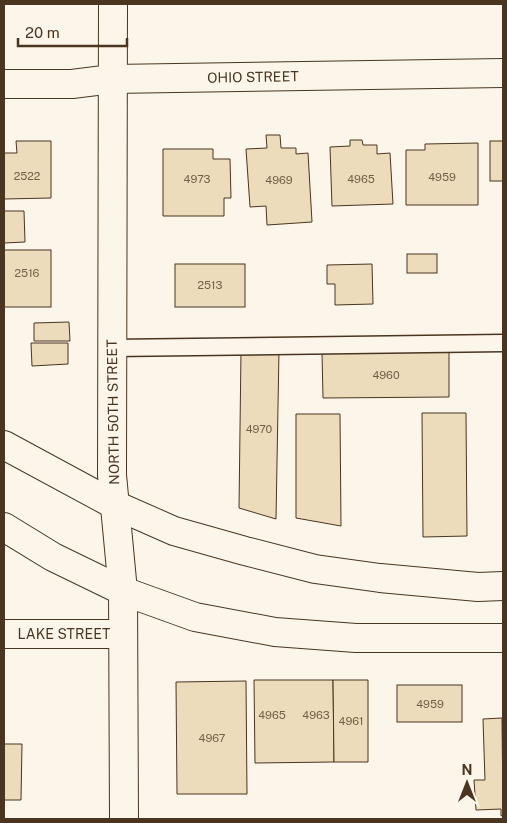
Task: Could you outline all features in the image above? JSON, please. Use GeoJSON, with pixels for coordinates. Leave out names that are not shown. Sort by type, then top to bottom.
{"type":"FeatureCollection","features":[{"type":"Feature","properties":{"kind":"street","name":"NORTH 50TH STREET"},"geometry":{"type":"LineString","coordinates":[[113,4],[112,475],[123,591],[124,819]]}},
{"type":"Feature","properties":{"kind":"street","name":"OHIO STREET"},"geometry":{"type":"LineString","coordinates":[[4,84],[72,84],[112,79],[503,73]]}},
{"type":"Feature","properties":{"kind":"street"},"geometry":{"type":"LineString","coordinates":[[4,445],[115,505],[174,530],[245,551],[315,569],[380,578],[478,587],[503,586]]}},
{"type":"Feature","properties":{"kind":"street"},"geometry":{"type":"LineString","coordinates":[[4,527],[53,557],[123,591],[195,617],[275,632],[356,638],[503,638]]}},
{"type":"Feature","properties":{"kind":"street","name":"LAKE STREET"},"geometry":{"type":"LineString","coordinates":[[4,634],[123,634]]}},
{"type":"Feature","properties":{"kind":"lane"},"geometry":{"type":"LineString","coordinates":[[112,348],[503,343]]}},
{"type":"Feature","properties":{"kind":"building"},"geometry":{"type":"Polygon","coordinates":[[[266,135],[280,135],[281,148],[296,148],[296,154],[308,153],[312,222],[267,225],[266,206],[250,207],[246,149],[267,148],[266,135]]]}},
{"type":"Feature","properties":{"kind":"building"},"geometry":{"type":"Polygon","coordinates":[[[350,140],[362,140],[363,145],[377,145],[377,154],[390,153],[393,204],[332,206],[330,147],[350,146],[350,140]]]}},
{"type":"Feature","properties":{"kind":"building"},"geometry":{"type":"Polygon","coordinates":[[[16,141],[51,141],[51,198],[4,199],[4,153],[17,153],[16,141]]]}},
{"type":"Feature","properties":{"kind":"building"},"geometry":{"type":"Polygon","coordinates":[[[490,141],[503,141],[503,181],[490,181],[490,141]]]}},
{"type":"Feature","properties":{"kind":"building"},"geometry":{"type":"Polygon","coordinates":[[[478,143],[478,205],[406,205],[406,150],[425,150],[425,144],[478,143]]]}},
{"type":"Feature","properties":{"kind":"building"},"geometry":{"type":"Polygon","coordinates":[[[163,149],[213,149],[213,159],[230,159],[231,198],[224,198],[224,216],[163,216],[163,149]]]}},
{"type":"Feature","properties":{"kind":"building"},"geometry":{"type":"Polygon","coordinates":[[[4,211],[24,211],[25,242],[4,243],[4,211]]]}},
{"type":"Feature","properties":{"kind":"building"},"geometry":{"type":"Polygon","coordinates":[[[4,250],[51,250],[51,307],[4,307],[4,250]]]}},
{"type":"Feature","properties":{"kind":"building"},"geometry":{"type":"Polygon","coordinates":[[[407,254],[437,254],[437,273],[407,273],[407,254]]]}},
{"type":"Feature","properties":{"kind":"building"},"geometry":{"type":"Polygon","coordinates":[[[175,264],[245,264],[245,307],[175,307],[175,264]]]}},
{"type":"Feature","properties":{"kind":"building"},"geometry":{"type":"Polygon","coordinates":[[[372,264],[373,304],[335,305],[335,284],[327,284],[327,265],[372,264]]]}},
{"type":"Feature","properties":{"kind":"building"},"geometry":{"type":"Polygon","coordinates":[[[69,322],[70,341],[34,341],[34,323],[69,322]]]}},
{"type":"Feature","properties":{"kind":"building"},"geometry":{"type":"Polygon","coordinates":[[[31,343],[68,343],[68,364],[32,366],[31,343]]]}},
{"type":"Feature","properties":{"kind":"building"},"geometry":{"type":"Polygon","coordinates":[[[241,350],[279,350],[276,519],[239,508],[241,350]]]}},
{"type":"Feature","properties":{"kind":"building"},"geometry":{"type":"Polygon","coordinates":[[[449,352],[449,397],[323,398],[322,353],[449,352]]]}},
{"type":"Feature","properties":{"kind":"building"},"geometry":{"type":"Polygon","coordinates":[[[422,413],[466,413],[467,536],[423,537],[422,413]]]}},
{"type":"Feature","properties":{"kind":"building"},"geometry":{"type":"Polygon","coordinates":[[[296,414],[340,414],[341,526],[296,518],[296,414]]]}},
{"type":"Feature","properties":{"kind":"building"},"geometry":{"type":"Polygon","coordinates":[[[254,680],[333,680],[334,762],[255,763],[254,680]]]}},
{"type":"Feature","properties":{"kind":"building"},"geometry":{"type":"Polygon","coordinates":[[[333,680],[368,680],[368,762],[334,762],[333,680]]]}},
{"type":"Feature","properties":{"kind":"building"},"geometry":{"type":"Polygon","coordinates":[[[246,681],[247,794],[177,794],[176,682],[246,681]]]}},
{"type":"Feature","properties":{"kind":"building"},"geometry":{"type":"Polygon","coordinates":[[[397,685],[462,685],[462,722],[397,722],[397,685]]]}},
{"type":"Feature","properties":{"kind":"building"},"geometry":{"type":"Polygon","coordinates":[[[502,718],[503,815],[501,816],[501,809],[476,810],[474,780],[485,780],[483,719],[502,718]]]}},
{"type":"Feature","properties":{"kind":"building"},"geometry":{"type":"Polygon","coordinates":[[[4,744],[22,744],[21,800],[4,800],[4,744]]]}}]}
